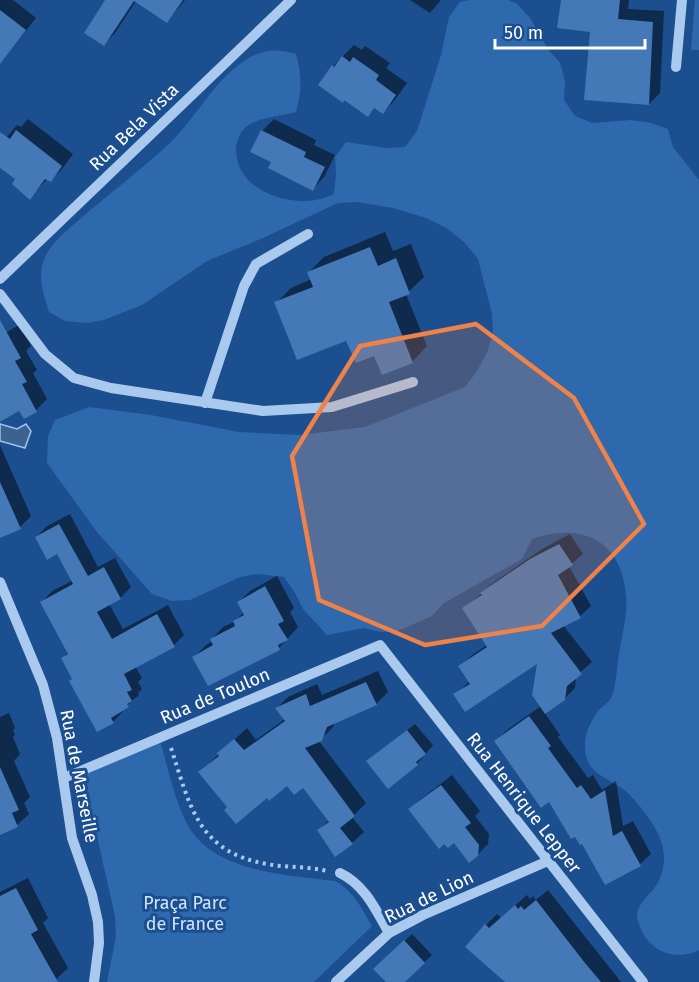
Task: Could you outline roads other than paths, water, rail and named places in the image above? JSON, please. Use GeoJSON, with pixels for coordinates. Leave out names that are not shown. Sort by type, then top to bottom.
{"type":"FeatureCollection","features":[{"type":"Feature","properties":{"kind":"street","name":"Rua Bela Vista"},"geometry":{"type":"LineString","coordinates":[[0,279],[291,0]]}},
{"type":"Feature","properties":{"kind":"street"},"geometry":{"type":"LineString","coordinates":[[676,67],[682,0]]}},
{"type":"Feature","properties":{"kind":"street"},"geometry":{"type":"LineString","coordinates":[[205,403],[244,286],[255,264],[309,234]]}},
{"type":"Feature","properties":{"kind":"street"},"geometry":{"type":"LineString","coordinates":[[0,294],[45,354],[74,378],[111,388],[263,411],[332,407],[413,382]]}},
{"type":"Feature","properties":{"kind":"street","name":"Rua de Marseille"},"geometry":{"type":"LineString","coordinates":[[0,582],[43,685],[57,738],[72,838],[92,896],[98,922],[99,944],[94,982]]}},
{"type":"Feature","properties":{"kind":"street","name":"Rua de Toulon"},"geometry":{"type":"LineString","coordinates":[[64,778],[380,645]]}},
{"type":"Feature","properties":{"kind":"street","name":"Rua Henrique Lepper"},"geometry":{"type":"LineString","coordinates":[[380,645],[643,982]]}},
{"type":"Feature","properties":{"kind":"street","name":"Rua de Lion"},"geometry":{"type":"LineString","coordinates":[[336,982],[389,933],[423,915],[548,861]]}},
{"type":"Feature","properties":{"kind":"street"},"geometry":{"type":"LineString","coordinates":[[340,873],[352,879],[363,890],[389,933]]}},
{"type":"Feature","properties":{"kind":"park label","name":"Praça Parc de France"},"geometry":{"type":"Point","coordinates":[185,913]}}]}
